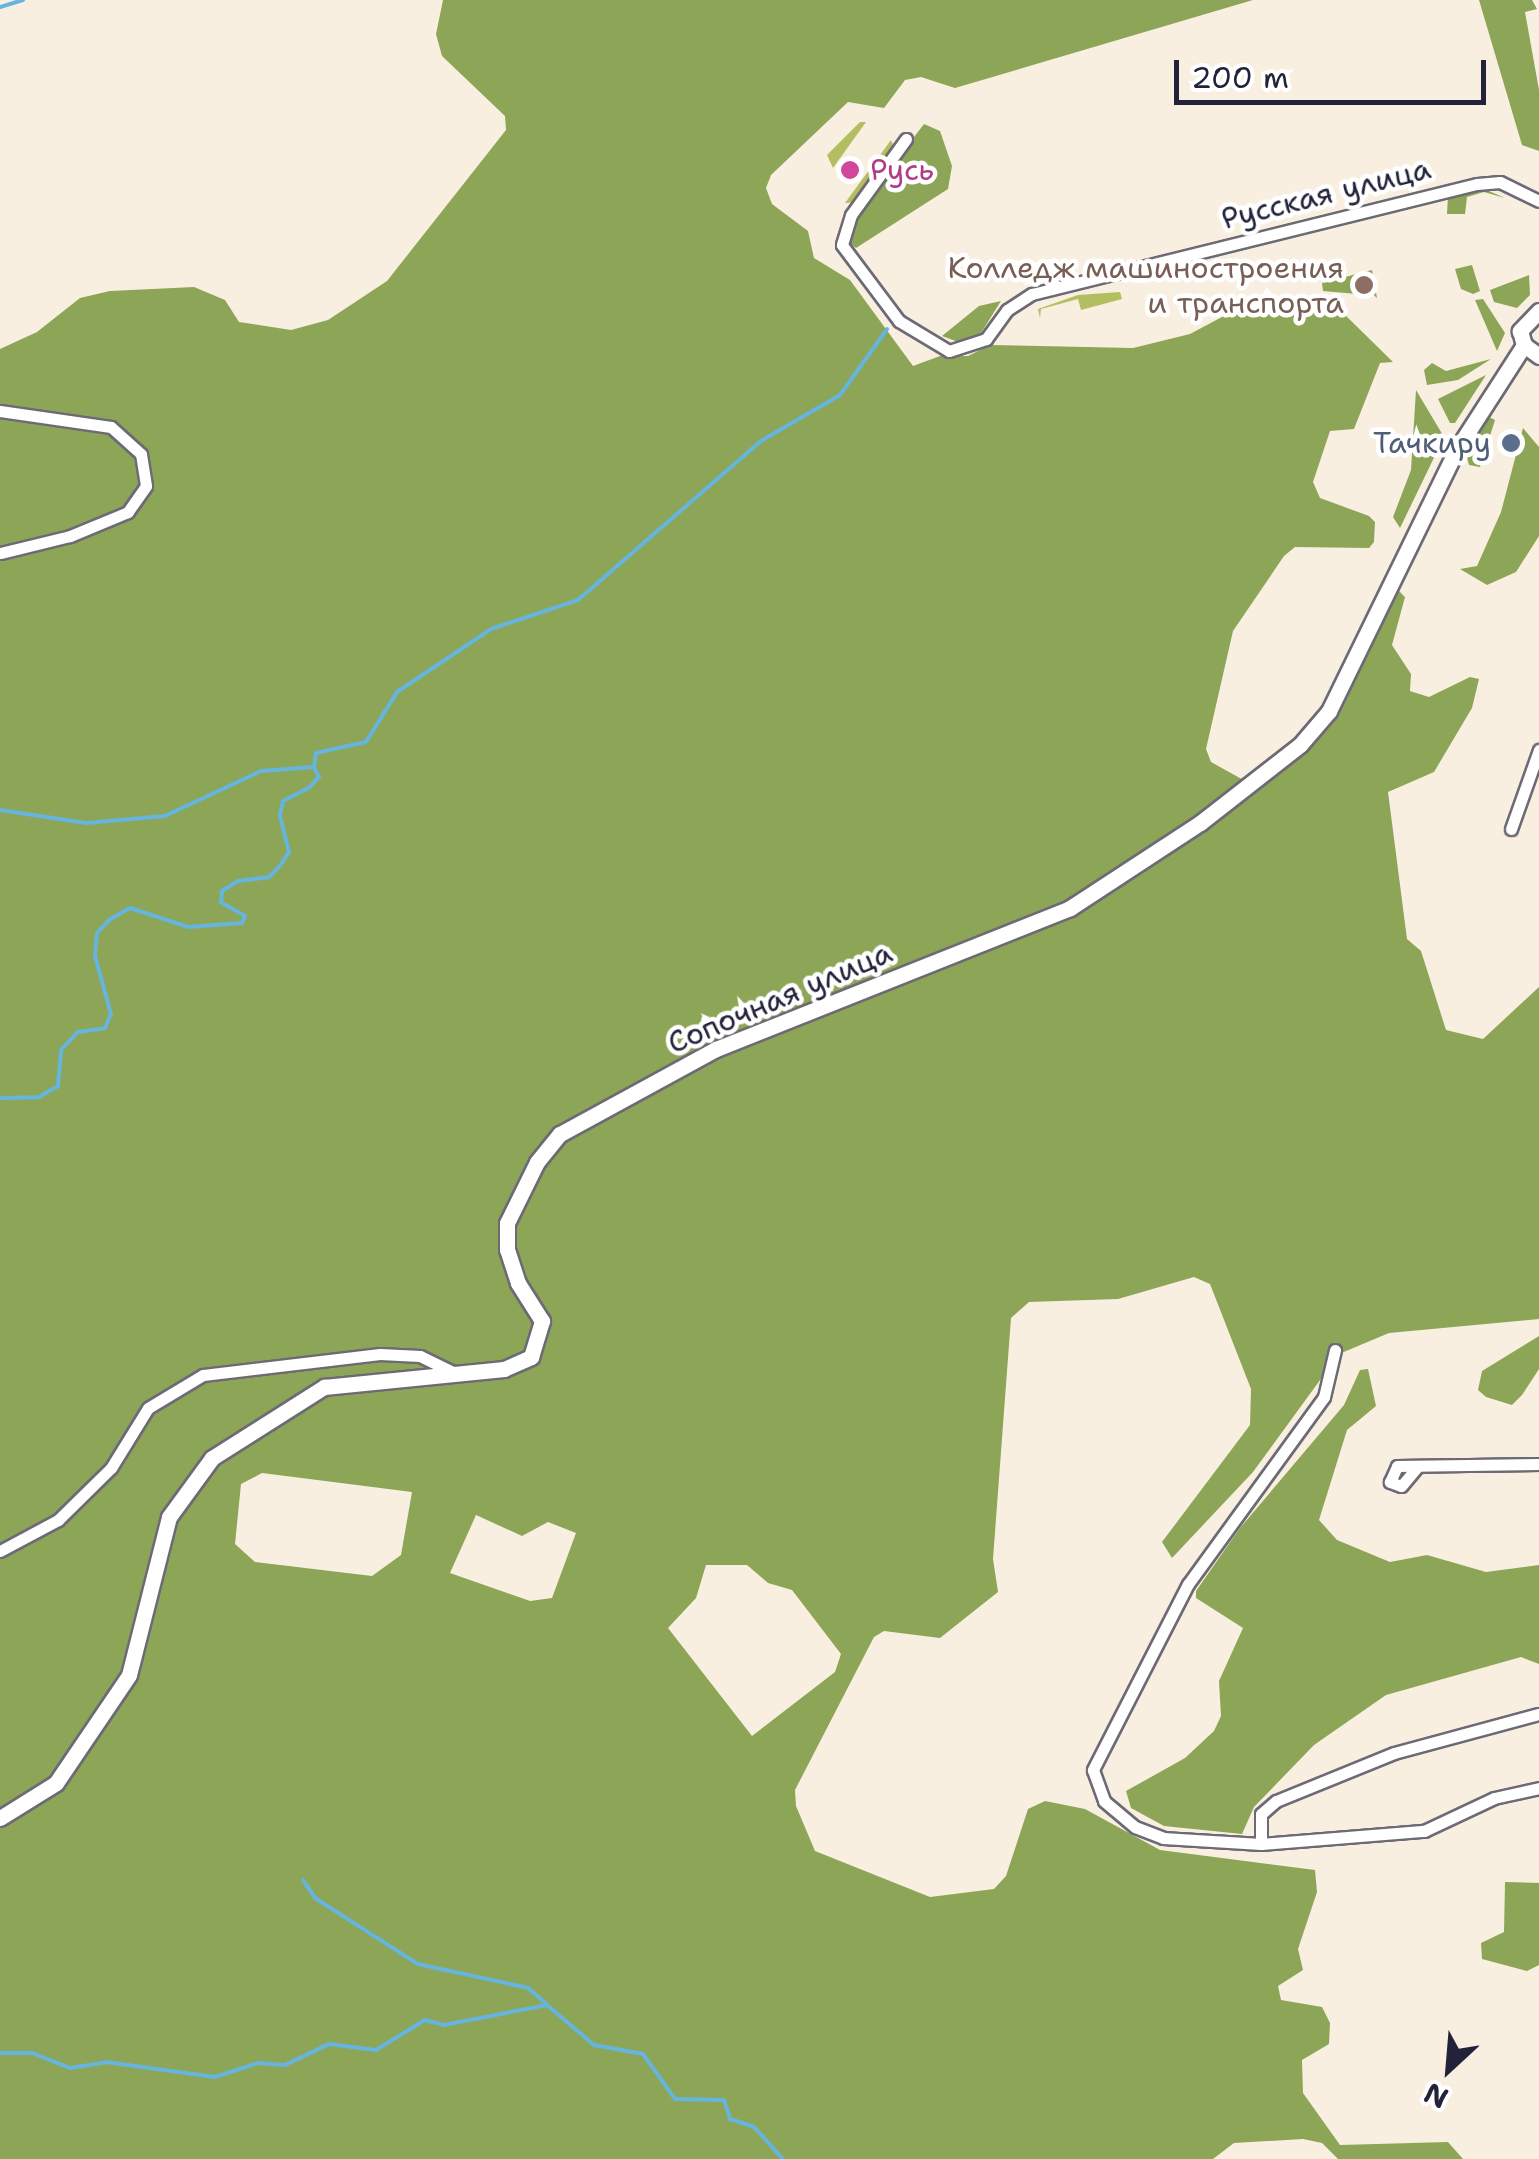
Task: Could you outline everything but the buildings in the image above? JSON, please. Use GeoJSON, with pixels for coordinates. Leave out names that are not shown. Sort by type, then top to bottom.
{"type":"FeatureCollection","features":[{"type":"Feature","properties":{"kind":"main road"},"geometry":{"type":"LineString","coordinates":[[1539,311],[1522,323],[1524,344],[1539,356]]}},
{"type":"Feature","properties":{"kind":"main road","name":"Сопочная улица"},"geometry":{"type":"LineString","coordinates":[[0,1818],[56,1783],[129,1675],[169,1518],[212,1458],[324,1386],[523,1364],[538,1347],[542,1320],[518,1283],[506,1234],[524,1184],[560,1134],[716,1050],[1070,908],[1200,823],[1300,745],[1329,711],[1456,448],[1524,344]]}},
{"type":"Feature","properties":{"kind":"street","name":"Русская улица"},"geometry":{"type":"LineString","coordinates":[[906,139],[851,215],[842,245],[899,320],[949,351],[986,338],[1007,310],[1032,294],[1478,184],[1500,182],[1539,200]]}},
{"type":"Feature","properties":{"kind":"street"},"geometry":{"type":"LineString","coordinates":[[0,411],[40,412],[125,434],[141,454],[146,486],[128,512],[70,536],[0,553]]}},
{"type":"Feature","properties":{"kind":"street"},"geometry":{"type":"LineString","coordinates":[[1510,830],[1539,750]]}},
{"type":"Feature","properties":{"kind":"street"},"geometry":{"type":"LineString","coordinates":[[1335,1350],[1324,1398],[1202,1556],[1093,1770],[1104,1801],[1135,1826],[1203,1844],[1261,1844],[1424,1831],[1494,1798],[1539,1788]]}},
{"type":"Feature","properties":{"kind":"street"},"geometry":{"type":"LineString","coordinates":[[0,1551],[58,1520],[111,1468],[148,1408],[203,1375],[380,1354],[420,1356],[453,1372]]}},
{"type":"Feature","properties":{"kind":"street"},"geometry":{"type":"LineString","coordinates":[[1418,1466],[1539,1464]]}},
{"type":"Feature","properties":{"kind":"street"},"geometry":{"type":"LineString","coordinates":[[1261,1844],[1261,1814],[1276,1801],[1394,1753],[1539,1714]]}},
{"type":"Feature","properties":{"kind":"green space"},"geometry":{"type":"Polygon","coordinates":[[[443,0],[1253,0],[955,88],[921,77],[905,80],[884,108],[848,102],[771,175],[766,188],[772,204],[808,231],[814,258],[850,280],[913,366],[940,356],[968,356],[990,345],[1133,348],[1190,334],[1237,309],[1269,305],[1340,310],[1393,362],[1380,363],[1354,429],[1330,431],[1313,482],[1320,498],[1369,516],[1375,522],[1374,542],[1369,548],[1295,547],[1284,556],[1233,631],[1206,749],[1211,762],[1247,782],[1276,774],[1308,745],[1399,591],[1405,597],[1392,645],[1411,674],[1410,691],[1429,697],[1470,677],[1479,679],[1472,708],[1434,772],[1388,792],[1407,939],[1421,951],[1446,1030],[1483,1039],[1539,987],[1539,1319],[1389,1333],[1339,1354],[1253,1472],[1172,1558],[1162,1542],[1250,1425],[1251,1389],[1210,1284],[1194,1277],[1118,1299],[1029,1302],[1011,1318],[993,1559],[998,1592],[940,1638],[884,1631],[874,1637],[795,1790],[796,1806],[815,1851],[930,1897],[994,1889],[1006,1876],[1028,1809],[1045,1801],[1085,1809],[1160,1850],[1315,1870],[1317,1892],[1298,1949],[1303,1970],[1278,1986],[1281,2000],[1322,2007],[1330,2023],[1329,2044],[1302,2060],[1303,2093],[1340,2145],[1448,2142],[1463,2159],[1338,2159],[1322,2143],[1303,2139],[1234,2143],[1213,2159],[0,2159],[0,349],[37,332],[80,298],[110,291],[194,287],[225,300],[239,322],[291,330],[328,320],[387,281],[506,130],[505,116],[442,56],[436,34],[443,0]],[[262,1473],[241,1484],[235,1544],[255,1562],[372,1576],[401,1555],[412,1492],[262,1473]],[[476,1515],[450,1573],[530,1601],[552,1598],[576,1533],[548,1522],[522,1536],[476,1515]],[[706,1565],[696,1598],[668,1628],[752,1736],[835,1672],[841,1654],[792,1590],[768,1583],[747,1565],[706,1565]]]}},
{"type":"Feature","properties":{"kind":"green space"},"geometry":{"type":"Polygon","coordinates":[[[1479,0],[1532,0],[1537,9],[1525,12],[1539,90],[1539,151],[1522,145],[1479,0]]]}},
{"type":"Feature","properties":{"kind":"green space"},"geometry":{"type":"Polygon","coordinates":[[[860,122],[866,122],[833,168],[827,155],[860,122]]]}},
{"type":"Feature","properties":{"kind":"green space"},"geometry":{"type":"Polygon","coordinates":[[[924,124],[940,131],[952,166],[948,189],[856,248],[848,242],[855,214],[924,124]]]}},
{"type":"Feature","properties":{"kind":"green space"},"geometry":{"type":"Polygon","coordinates":[[[891,140],[895,150],[857,202],[845,203],[891,140]]]}},
{"type":"Feature","properties":{"kind":"green space"},"geometry":{"type":"Polygon","coordinates":[[[1482,188],[1505,198],[1484,192],[1467,197],[1465,214],[1447,214],[1448,196],[1482,188]]]}},
{"type":"Feature","properties":{"kind":"green space"},"geometry":{"type":"Polygon","coordinates":[[[1472,265],[1480,291],[1473,294],[1461,289],[1455,269],[1472,265]]]}},
{"type":"Feature","properties":{"kind":"green space"},"geometry":{"type":"Polygon","coordinates":[[[1372,270],[1377,298],[1366,288],[1357,294],[1323,291],[1322,283],[1372,270]]]}},
{"type":"Feature","properties":{"kind":"green space"},"geometry":{"type":"Polygon","coordinates":[[[1529,275],[1530,295],[1517,308],[1494,302],[1490,290],[1529,275]]]}},
{"type":"Feature","properties":{"kind":"green space"},"geometry":{"type":"Polygon","coordinates":[[[1120,292],[1122,299],[1081,310],[1078,299],[1041,309],[1040,318],[1038,309],[1078,295],[1120,292]]]}},
{"type":"Feature","properties":{"kind":"green space"},"geometry":{"type":"Polygon","coordinates":[[[1483,299],[1505,333],[1497,351],[1475,300],[1483,299]]]}},
{"type":"Feature","properties":{"kind":"green space"},"geometry":{"type":"Polygon","coordinates":[[[1001,301],[981,333],[961,343],[942,336],[979,306],[1001,301]]]}},
{"type":"Feature","properties":{"kind":"green space"},"geometry":{"type":"Polygon","coordinates":[[[1491,359],[1458,380],[1427,385],[1424,370],[1432,363],[1446,371],[1491,359]]]}},
{"type":"Feature","properties":{"kind":"green space"},"geometry":{"type":"Polygon","coordinates":[[[1486,375],[1455,423],[1450,423],[1438,399],[1486,375]]]}},
{"type":"Feature","properties":{"kind":"green space"},"geometry":{"type":"Polygon","coordinates":[[[1416,390],[1444,437],[1400,528],[1393,517],[1411,470],[1416,390]]]}},
{"type":"Feature","properties":{"kind":"green space"},"geometry":{"type":"Polygon","coordinates":[[[1489,417],[1495,420],[1480,467],[1469,465],[1465,450],[1489,417]]]}},
{"type":"Feature","properties":{"kind":"green space"},"geometry":{"type":"Polygon","coordinates":[[[1523,428],[1539,447],[1539,536],[1516,572],[1487,585],[1460,569],[1477,566],[1501,512],[1523,428]]]}},
{"type":"Feature","properties":{"kind":"green space"},"geometry":{"type":"Polygon","coordinates":[[[1539,1336],[1539,1369],[1512,1405],[1486,1397],[1478,1390],[1482,1371],[1539,1336]]]}},
{"type":"Feature","properties":{"kind":"green space"},"geometry":{"type":"Polygon","coordinates":[[[1368,1369],[1376,1406],[1347,1430],[1319,1520],[1337,1540],[1390,1562],[1427,1555],[1486,1572],[1539,1565],[1539,1664],[1521,1657],[1386,1695],[1314,1745],[1254,1807],[1242,1834],[1164,1826],[1131,1808],[1126,1791],[1185,1758],[1214,1731],[1221,1716],[1219,1681],[1243,1628],[1196,1598],[1196,1591],[1240,1528],[1344,1405],[1360,1370],[1368,1369]]]}},
{"type":"Feature","properties":{"kind":"green space"},"geometry":{"type":"Polygon","coordinates":[[[1505,1882],[1539,1883],[1539,1965],[1527,1971],[1482,1959],[1481,1943],[1504,1932],[1505,1882]]]}},
{"type":"Feature","properties":{"kind":"waterway"},"geometry":{"type":"LineString","coordinates":[[0,7],[23,0]]}},
{"type":"Feature","properties":{"kind":"waterway"},"geometry":{"type":"LineString","coordinates":[[0,810],[86,823],[165,816],[261,771],[314,767],[316,753],[366,742],[397,692],[491,629],[578,600],[761,441],[840,395],[887,329]]}},
{"type":"Feature","properties":{"kind":"waterway"},"geometry":{"type":"LineString","coordinates":[[0,1098],[39,1097],[58,1086],[61,1050],[78,1032],[105,1028],[111,1014],[95,956],[97,933],[109,920],[130,908],[188,927],[242,923],[245,916],[221,902],[222,891],[238,881],[269,877],[279,867],[289,852],[280,815],[283,801],[309,788],[319,777],[314,767]]}},
{"type":"Feature","properties":{"kind":"waterway"},"geometry":{"type":"LineString","coordinates":[[303,1880],[315,1898],[418,1964],[528,1988],[545,2003]]}},
{"type":"Feature","properties":{"kind":"waterway"},"geometry":{"type":"LineString","coordinates":[[0,2053],[32,2053],[70,2068],[106,2062],[215,2077],[258,2063],[285,2065],[329,2044],[376,2050],[425,2020],[444,2025],[547,2005],[594,2045],[643,2054],[675,2099],[724,2100],[730,2119],[754,2127],[783,2159]]}},
{"type":"Feature","properties":{"kind":"place","name":"Русь"},"geometry":{"type":"Point","coordinates":[850,170]}},
{"type":"Feature","properties":{"kind":"place","name":"Колледж машиностроения и транспорта"},"geometry":{"type":"Point","coordinates":[1364,285]}},
{"type":"Feature","properties":{"kind":"place","name":"Тачкиру"},"geometry":{"type":"Point","coordinates":[1511,443]}}]}
